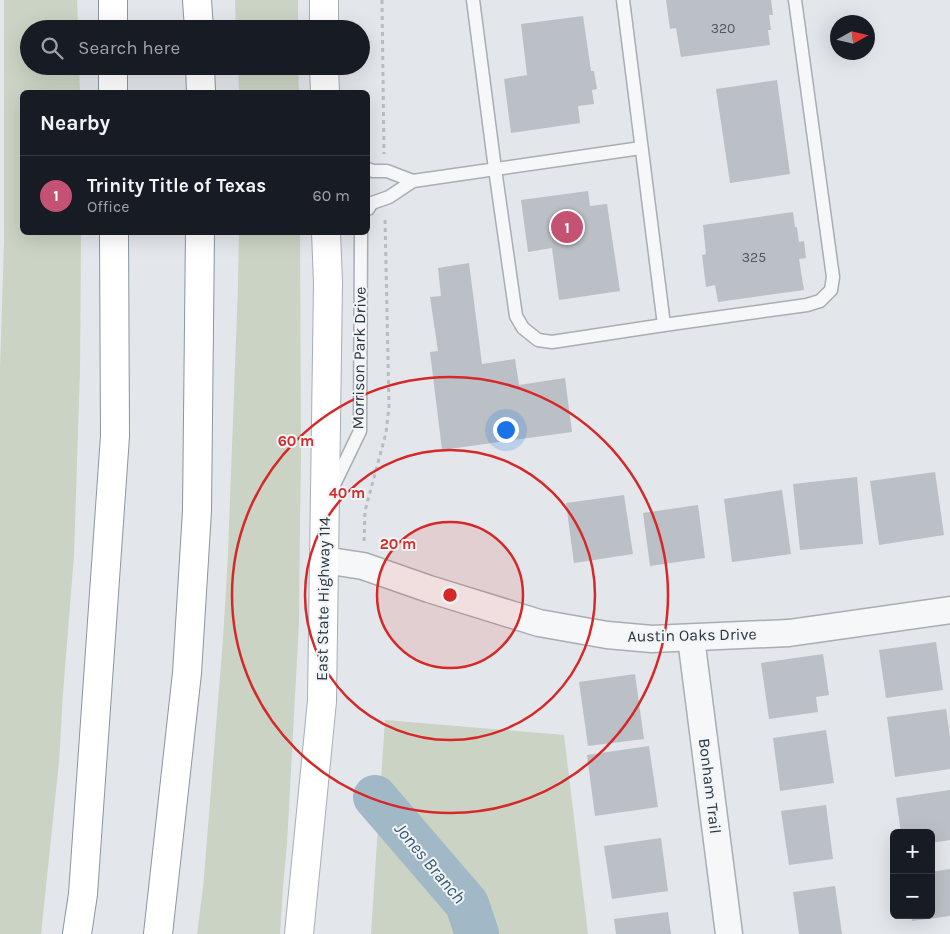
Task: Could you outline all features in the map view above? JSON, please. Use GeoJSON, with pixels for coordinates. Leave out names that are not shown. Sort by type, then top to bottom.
{"type":"FeatureCollection","features":[{"type":"Feature","properties":{"kind":"main road"},"geometry":{"type":"LineString","coordinates":[[113,0],[113,20]]}},
{"type":"Feature","properties":{"kind":"main road"},"geometry":{"type":"LineString","coordinates":[[197,0],[198,20]]}},
{"type":"Feature","properties":{"kind":"main road"},"geometry":{"type":"LineString","coordinates":[[324,0],[324,20]]}},
{"type":"Feature","properties":{"kind":"main road"},"geometry":{"type":"LineString","coordinates":[[113,75],[114,90]]}},
{"type":"Feature","properties":{"kind":"main road"},"geometry":{"type":"LineString","coordinates":[[200,75],[201,90]]}},
{"type":"Feature","properties":{"kind":"main road"},"geometry":{"type":"LineString","coordinates":[[324,75],[324,90]]}},
{"type":"Feature","properties":{"kind":"main road"},"geometry":{"type":"LineString","coordinates":[[77,934],[83,894],[115,436],[114,235]]}},
{"type":"Feature","properties":{"kind":"main road"},"geometry":{"type":"LineString","coordinates":[[158,934],[187,673],[196,520],[200,235]]}},
{"type":"Feature","properties":{"kind":"main road","name":"East State Highway 114"},"geometry":{"type":"LineString","coordinates":[[299,934],[322,701],[328,283],[326,235]]}},
{"type":"Feature","properties":{"kind":"street","name":"Austin Oaks Drive"},"geometry":{"type":"LineString","coordinates":[[324,560],[363,566],[539,624],[607,636],[652,639],[789,633],[950,610]]}},
{"type":"Feature","properties":{"kind":"street","name":"Bonham Trail"},"geometry":{"type":"LineString","coordinates":[[691,638],[729,934]]}},
{"type":"Feature","properties":{"kind":"lane"},"geometry":{"type":"LineString","coordinates":[[473,0],[516,316],[523,328],[538,340],[552,342],[807,305],[820,301],[831,290],[833,277],[795,0]]}},
{"type":"Feature","properties":{"kind":"lane"},"geometry":{"type":"LineString","coordinates":[[623,0],[664,325]]}},
{"type":"Feature","properties":{"kind":"lane"},"geometry":{"type":"LineString","coordinates":[[370,206],[372,203],[389,197],[413,181],[641,148]]}},
{"type":"Feature","properties":{"kind":"lane"},"geometry":{"type":"LineString","coordinates":[[370,169],[388,171],[413,181]]}},
{"type":"Feature","properties":{"kind":"lane","name":"Morrison Park Drive"},"geometry":{"type":"LineString","coordinates":[[325,505],[360,431],[361,235]]}},
{"type":"Feature","properties":{"kind":"path"},"geometry":{"type":"LineString","coordinates":[[382,0],[384,172]]}},
{"type":"Feature","properties":{"kind":"path"},"geometry":{"type":"LineString","coordinates":[[363,566],[365,511],[386,433],[389,406],[385,198]]}},
{"type":"Feature","properties":{"kind":"green space"},"geometry":{"type":"Polygon","coordinates":[[[4,0],[77,0],[78,20],[20,20],[20,75],[79,75],[80,90],[20,90],[20,235],[81,235],[80,370],[74,555],[59,762],[41,934],[0,934],[0,369],[4,243],[4,0]]]}},
{"type":"Feature","properties":{"kind":"green space"},"geometry":{"type":"Polygon","coordinates":[[[235,0],[298,0],[298,20],[236,20],[235,0]]]}},
{"type":"Feature","properties":{"kind":"green space"},"geometry":{"type":"Polygon","coordinates":[[[238,75],[298,75],[299,90],[239,90],[238,75]]]}},
{"type":"Feature","properties":{"kind":"green space"},"geometry":{"type":"Polygon","coordinates":[[[239,235],[300,235],[301,463],[299,622],[287,844],[280,934],[197,934],[203,889],[223,639],[239,235]]]}},
{"type":"Feature","properties":{"kind":"green space"},"geometry":{"type":"Polygon","coordinates":[[[385,720],[564,735],[588,934],[371,934],[385,720]]]}},
{"type":"Feature","properties":{"kind":"building"},"geometry":{"type":"Polygon","coordinates":[[[666,0],[771,0],[773,15],[769,15],[771,30],[768,30],[770,45],[681,57],[676,28],[670,29],[666,0]]]}},
{"type":"Feature","properties":{"kind":"building"},"geometry":{"type":"Polygon","coordinates":[[[583,16],[591,71],[594,71],[597,89],[592,90],[594,104],[578,106],[580,123],[511,133],[504,79],[527,75],[521,24],[583,16]]]}},
{"type":"Feature","properties":{"kind":"building"},"geometry":{"type":"Polygon","coordinates":[[[777,80],[790,174],[730,183],[716,89],[777,80]]]}},
{"type":"Feature","properties":{"kind":"building"},"geometry":{"type":"Polygon","coordinates":[[[588,191],[590,206],[607,204],[620,291],[559,300],[552,248],[528,252],[521,200],[588,191]]]}},
{"type":"Feature","properties":{"kind":"building"},"geometry":{"type":"Polygon","coordinates":[[[793,212],[799,242],[804,241],[806,258],[799,259],[804,290],[718,302],[715,285],[706,287],[702,255],[706,254],[703,225],[793,212]]]}},
{"type":"Feature","properties":{"kind":"building"},"geometry":{"type":"Polygon","coordinates":[[[469,263],[482,364],[515,359],[519,385],[565,378],[572,432],[442,450],[430,352],[438,351],[430,297],[441,296],[438,268],[469,263]]]}},
{"type":"Feature","properties":{"kind":"building"},"geometry":{"type":"Polygon","coordinates":[[[935,472],[944,535],[879,545],[870,481],[935,472]]]}},
{"type":"Feature","properties":{"kind":"building"},"geometry":{"type":"Polygon","coordinates":[[[857,477],[863,544],[800,550],[793,484],[857,477]]]}},
{"type":"Feature","properties":{"kind":"building"},"geometry":{"type":"Polygon","coordinates":[[[782,490],[791,554],[732,562],[724,499],[782,490]]]}},
{"type":"Feature","properties":{"kind":"building"},"geometry":{"type":"Polygon","coordinates":[[[624,495],[633,554],[574,563],[566,503],[624,495]]]}},
{"type":"Feature","properties":{"kind":"building"},"geometry":{"type":"Polygon","coordinates":[[[698,505],[705,558],[650,566],[643,513],[698,505]]]}},
{"type":"Feature","properties":{"kind":"building"},"geometry":{"type":"Polygon","coordinates":[[[936,642],[943,690],[886,698],[879,650],[936,642]]]}},
{"type":"Feature","properties":{"kind":"building"},"geometry":{"type":"Polygon","coordinates":[[[823,654],[829,695],[816,697],[818,712],[769,719],[761,663],[823,654]]]}},
{"type":"Feature","properties":{"kind":"building"},"geometry":{"type":"Polygon","coordinates":[[[635,674],[644,739],[588,746],[579,682],[635,674]]]}},
{"type":"Feature","properties":{"kind":"building"},"geometry":{"type":"Polygon","coordinates":[[[946,709],[950,737],[950,769],[895,777],[887,717],[946,709]]]}},
{"type":"Feature","properties":{"kind":"building"},"geometry":{"type":"Polygon","coordinates":[[[826,730],[834,783],[780,791],[773,738],[826,730]]]}},
{"type":"Feature","properties":{"kind":"building"},"geometry":{"type":"Polygon","coordinates":[[[649,746],[658,807],[595,816],[587,755],[649,746]]]}},
{"type":"Feature","properties":{"kind":"building"},"geometry":{"type":"Polygon","coordinates":[[[950,790],[950,840],[935,842],[935,829],[900,829],[896,798],[950,790]]]}},
{"type":"Feature","properties":{"kind":"building"},"geometry":{"type":"Polygon","coordinates":[[[826,805],[833,859],[789,865],[781,811],[826,805]]]}},
{"type":"Feature","properties":{"kind":"building"},"geometry":{"type":"Polygon","coordinates":[[[661,838],[668,891],[612,899],[604,846],[661,838]]]}},
{"type":"Feature","properties":{"kind":"building"},"geometry":{"type":"Polygon","coordinates":[[[950,869],[950,916],[935,918],[935,871],[950,869]]]}},
{"type":"Feature","properties":{"kind":"building"},"geometry":{"type":"Polygon","coordinates":[[[835,886],[842,934],[799,934],[793,892],[835,886]]]}},
{"type":"Feature","properties":{"kind":"building"},"geometry":{"type":"Polygon","coordinates":[[[668,912],[671,934],[616,934],[614,919],[668,912]]]}},
{"type":"Feature","properties":{"kind":"waterway","name":"Jones Branch"},"geometry":{"type":"LineString","coordinates":[[375,797],[467,904],[477,934]]}},
{"type":"Feature","properties":{"kind":"place","name":"Trinity Title of Texas"},"geometry":{"type":"Point","coordinates":[567,227]}}]}
